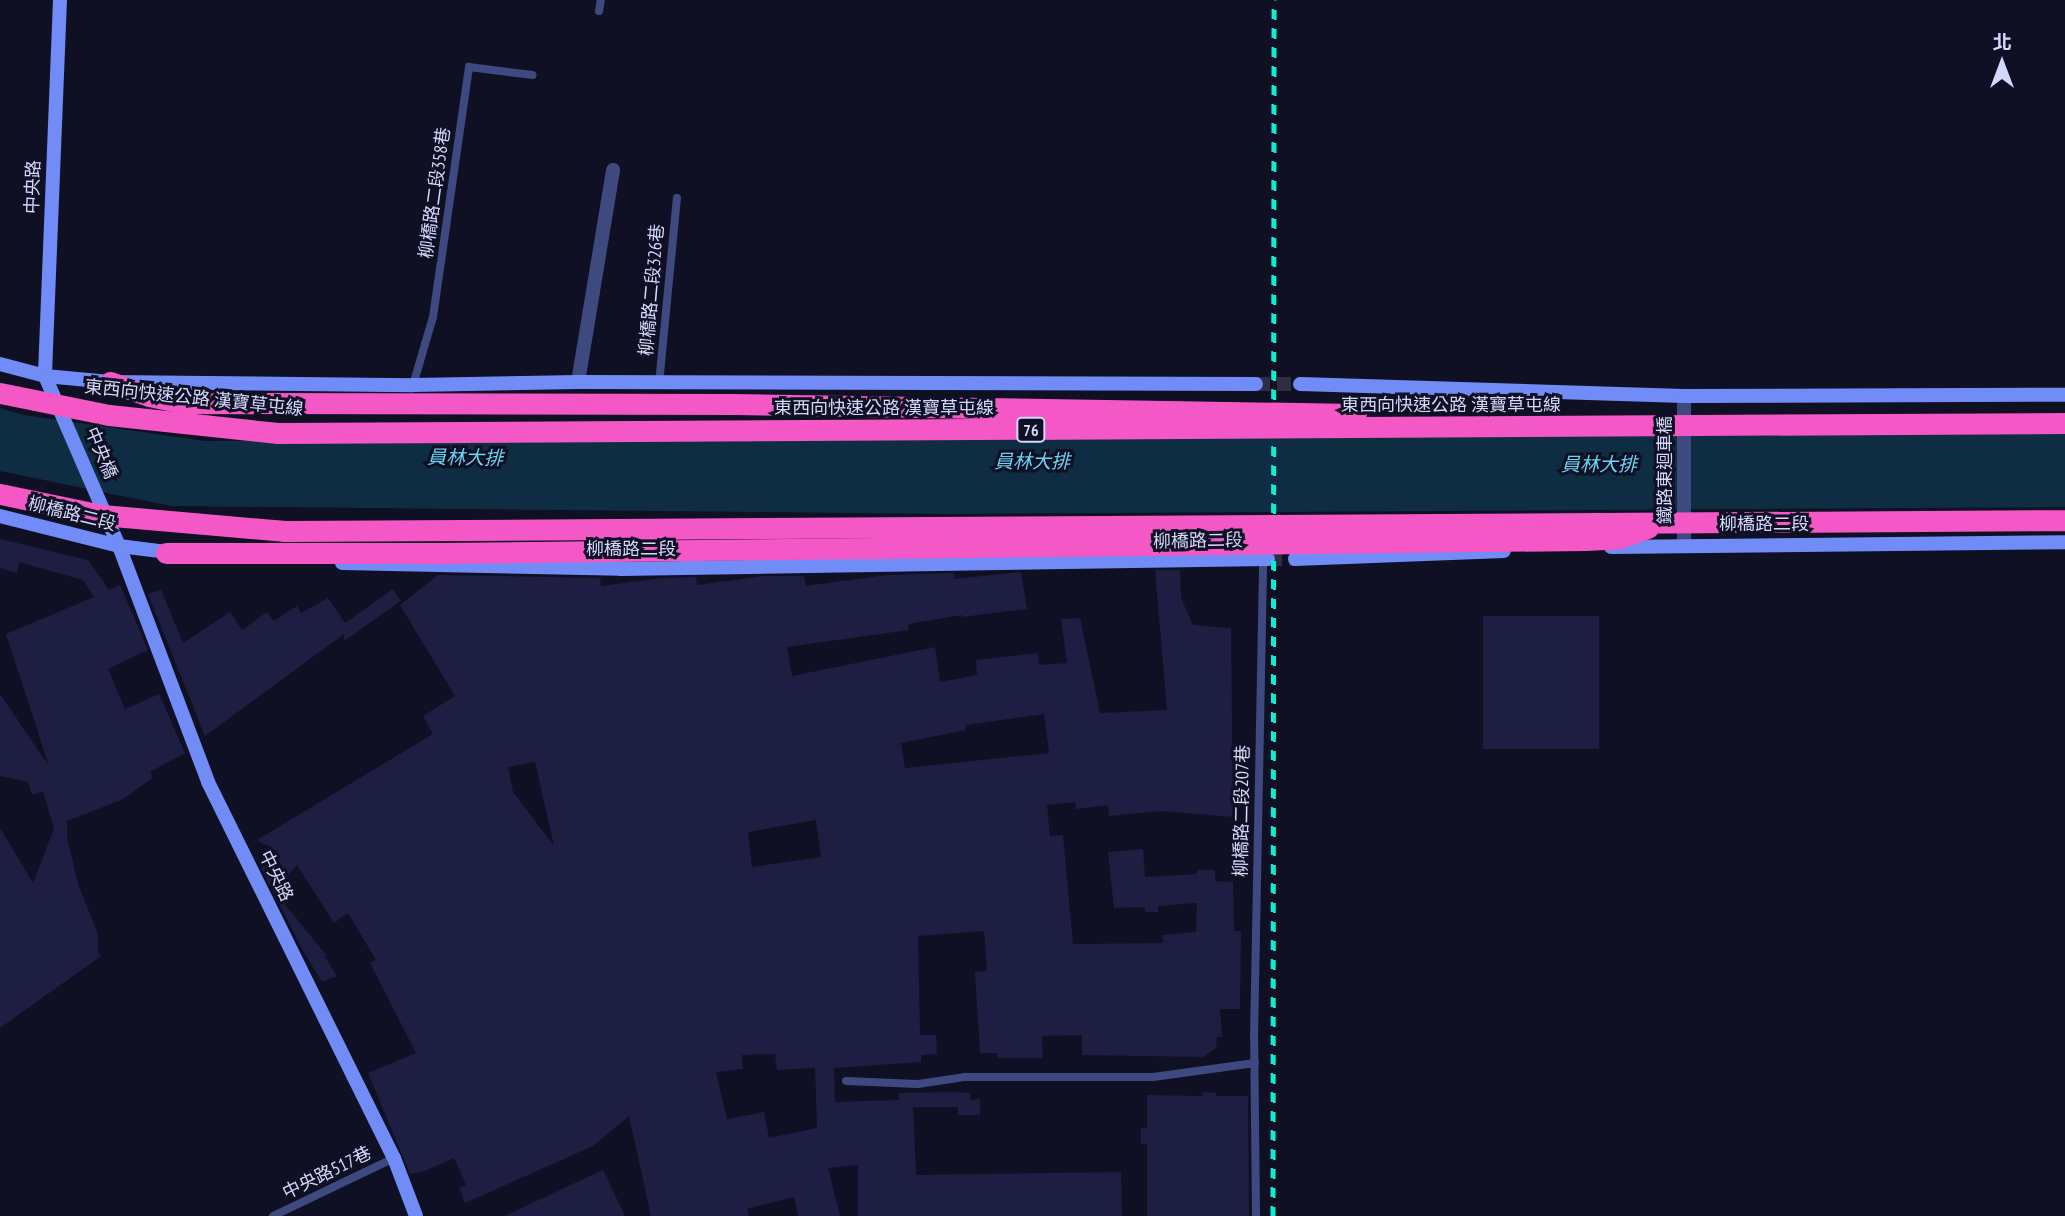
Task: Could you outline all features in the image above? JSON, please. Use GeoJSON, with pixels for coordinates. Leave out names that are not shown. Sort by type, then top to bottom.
{"type":"FeatureCollection","features":[{"type":"Feature","properties":{"kind":"highway"},"geometry":{"type":"LineString","coordinates":[[110,382],[149,397],[182,403],[733,404],[1514,416],[1595,427]]}},
{"type":"Feature","properties":{"kind":"highway","name":"東西向快速公路 漢寶草屯線"},"geometry":{"type":"LineString","coordinates":[[0,393],[109,415],[278,433],[2065,423]]}},
{"type":"Feature","properties":{"kind":"highway"},"geometry":{"type":"LineString","coordinates":[[0,494],[102,515],[285,531],[1676,518],[2065,520]]}},
{"type":"Feature","properties":{"kind":"highway"},"geometry":{"type":"LineString","coordinates":[[166,553],[434,553],[1584,540],[1620,538],[1676,518]]}},
{"type":"Feature","properties":{"kind":"main road","name":"中央路"},"geometry":{"type":"LineString","coordinates":[[45,376],[60,0]]}},
{"type":"Feature","properties":{"kind":"main road"},"geometry":{"type":"LineString","coordinates":[[0,364],[45,376],[110,382],[412,385],[578,382],[1256,384]]}},
{"type":"Feature","properties":{"kind":"main road","name":"中央橋"},"geometry":{"type":"LineString","coordinates":[[45,376],[119,546]]}},
{"type":"Feature","properties":{"kind":"main road"},"geometry":{"type":"LineString","coordinates":[[1300,384],[1684,396],[2065,395]]}},
{"type":"Feature","properties":{"kind":"main road","name":"柳橋路二段"},"geometry":{"type":"LineString","coordinates":[[0,516],[119,546],[166,553],[391,565],[621,569],[1265,559]]}},
{"type":"Feature","properties":{"kind":"main road","name":"柳橋路二段"},"geometry":{"type":"LineString","coordinates":[[1295,559],[1684,544],[2065,542]]}},
{"type":"Feature","properties":{"kind":"main road","name":"中央路"},"geometry":{"type":"LineString","coordinates":[[119,546],[208,782],[394,1158],[416,1216]]}},
{"type":"Feature","properties":{"kind":"street"},"geometry":{"type":"LineString","coordinates":[[578,382],[613,170]]}},
{"type":"Feature","properties":{"kind":"street","name":"鐵路東迴車橋"},"geometry":{"type":"LineString","coordinates":[[1684,396],[1685,433],[1676,518],[1684,544]]}},
{"type":"Feature","properties":{"kind":"lane"},"geometry":{"type":"LineString","coordinates":[[599,11],[601,0]]}},
{"type":"Feature","properties":{"kind":"lane","name":"柳橋路二段358巷"},"geometry":{"type":"LineString","coordinates":[[412,385],[433,317],[469,67],[532,75]]}},
{"type":"Feature","properties":{"kind":"lane","name":"柳橋路二段326巷"},"geometry":{"type":"LineString","coordinates":[[659,384],[677,198]]}},
{"type":"Feature","properties":{"kind":"lane","name":"柳橋路二段207巷"},"geometry":{"type":"LineString","coordinates":[[1256,1216],[1255,1063],[1265,559]]}},
{"type":"Feature","properties":{"kind":"lane"},"geometry":{"type":"LineString","coordinates":[[846,1081],[918,1084],[965,1077],[1153,1077],[1255,1063]]}},
{"type":"Feature","properties":{"kind":"lane","name":"中央路517巷"},"geometry":{"type":"LineString","coordinates":[[274,1216],[394,1158]]}},
{"type":"Feature","properties":{"kind":"water","name":"員林大排"},"geometry":{"type":"Polygon","coordinates":[[[0,408],[23,415],[205,441],[2065,434],[2065,507],[948,514],[171,506],[0,471],[0,408]]]}},
{"type":"Feature","properties":{"kind":"building"},"geometry":{"type":"Polygon","coordinates":[[[0,539],[88,560],[109,590],[120,585],[148,650],[108,669],[125,709],[159,694],[185,753],[150,772],[153,778],[121,800],[67,821],[67,837],[78,884],[98,934],[98,951],[101,956],[0,1028],[0,828],[33,883],[54,829],[43,791],[32,795],[28,782],[0,776],[0,694],[49,766],[6,634],[94,597],[83,580],[19,562],[17,573],[0,568],[0,539]]]}},
{"type":"Feature","properties":{"kind":"building"},"geometry":{"type":"Polygon","coordinates":[[[1155,570],[1180,570],[1181,598],[1193,625],[1231,628],[1233,817],[1162,811],[1109,816],[1108,805],[1076,809],[1075,802],[1047,805],[1050,836],[1063,835],[1073,944],[1163,943],[1162,935],[1196,932],[1197,903],[1158,906],[1158,912],[1145,912],[1145,907],[1114,908],[1108,852],[1143,849],[1145,877],[1197,874],[1197,870],[1215,870],[1215,881],[1233,882],[1234,931],[1241,931],[1240,1009],[1220,1009],[1222,1037],[1217,1037],[1216,1048],[1203,1057],[1082,1055],[1082,1035],[1042,1036],[1043,1058],[998,1058],[997,1053],[980,1053],[975,972],[987,971],[984,931],[918,936],[920,1035],[936,1035],[937,1054],[921,1055],[921,1062],[834,1068],[835,1102],[899,1100],[899,1093],[970,1093],[970,1100],[980,1099],[980,1115],[958,1115],[958,1107],[913,1107],[916,1175],[1121,1172],[1122,1216],[858,1216],[858,1165],[828,1168],[840,1216],[798,1216],[794,1197],[747,1209],[749,1216],[651,1216],[629,1116],[593,1146],[465,1203],[459,1188],[466,1185],[454,1158],[425,1171],[410,1174],[368,1073],[416,1053],[370,963],[376,960],[348,913],[334,923],[297,865],[274,891],[327,956],[325,957],[337,976],[322,982],[261,868],[277,851],[257,840],[433,734],[423,716],[455,696],[400,605],[438,575],[600,578],[601,586],[662,578],[696,577],[697,585],[764,576],[804,576],[806,586],[886,575],[954,573],[954,579],[1021,572],[1027,609],[962,615],[908,624],[909,630],[787,647],[792,676],[935,647],[940,682],[977,675],[976,660],[1038,653],[1039,665],[1067,663],[1061,619],[1080,618],[1100,713],[1167,710],[1155,570]],[[1044,714],[966,725],[966,730],[901,743],[905,768],[1049,753],[1044,714]],[[535,762],[508,767],[513,792],[554,846],[535,762]],[[816,820],[748,832],[752,867],[821,857],[816,820]],[[775,1054],[742,1055],[743,1069],[716,1072],[727,1119],[764,1112],[769,1138],[817,1128],[815,1068],[777,1070],[775,1054]]]}},
{"type":"Feature","properties":{"kind":"building"},"geometry":{"type":"Polygon","coordinates":[[[393,589],[401,601],[344,641],[344,634],[205,736],[148,594],[161,590],[183,643],[230,612],[242,630],[267,612],[274,621],[297,606],[301,613],[328,598],[345,623],[393,589]]]}},
{"type":"Feature","properties":{"kind":"building"},"geometry":{"type":"Polygon","coordinates":[[[1483,616],[1599,616],[1599,749],[1483,749],[1483,616]]]}},
{"type":"Feature","properties":{"kind":"building"},"geometry":{"type":"Polygon","coordinates":[[[1203,1092],[1216,1093],[1216,1096],[1248,1096],[1249,1216],[1147,1216],[1147,1144],[1141,1144],[1141,1128],[1147,1128],[1147,1095],[1203,1096],[1203,1092]]]}},
{"type":"Feature","properties":{"kind":"building"},"geometry":{"type":"Polygon","coordinates":[[[603,1170],[625,1216],[504,1216],[603,1170]]]}},
{"type":"Feature","properties":{"kind":"tunnel"},"geometry":{"type":"LineString","coordinates":[[1256,384],[1300,384]]}},
{"type":"Feature","properties":{"kind":"tunnel"},"geometry":{"type":"LineString","coordinates":[[1268,559],[1295,559]]}},
{"type":"Feature","properties":{"kind":"railway"},"geometry":{"type":"LineString","coordinates":[[1273,1216],[1274,0]]}}]}
